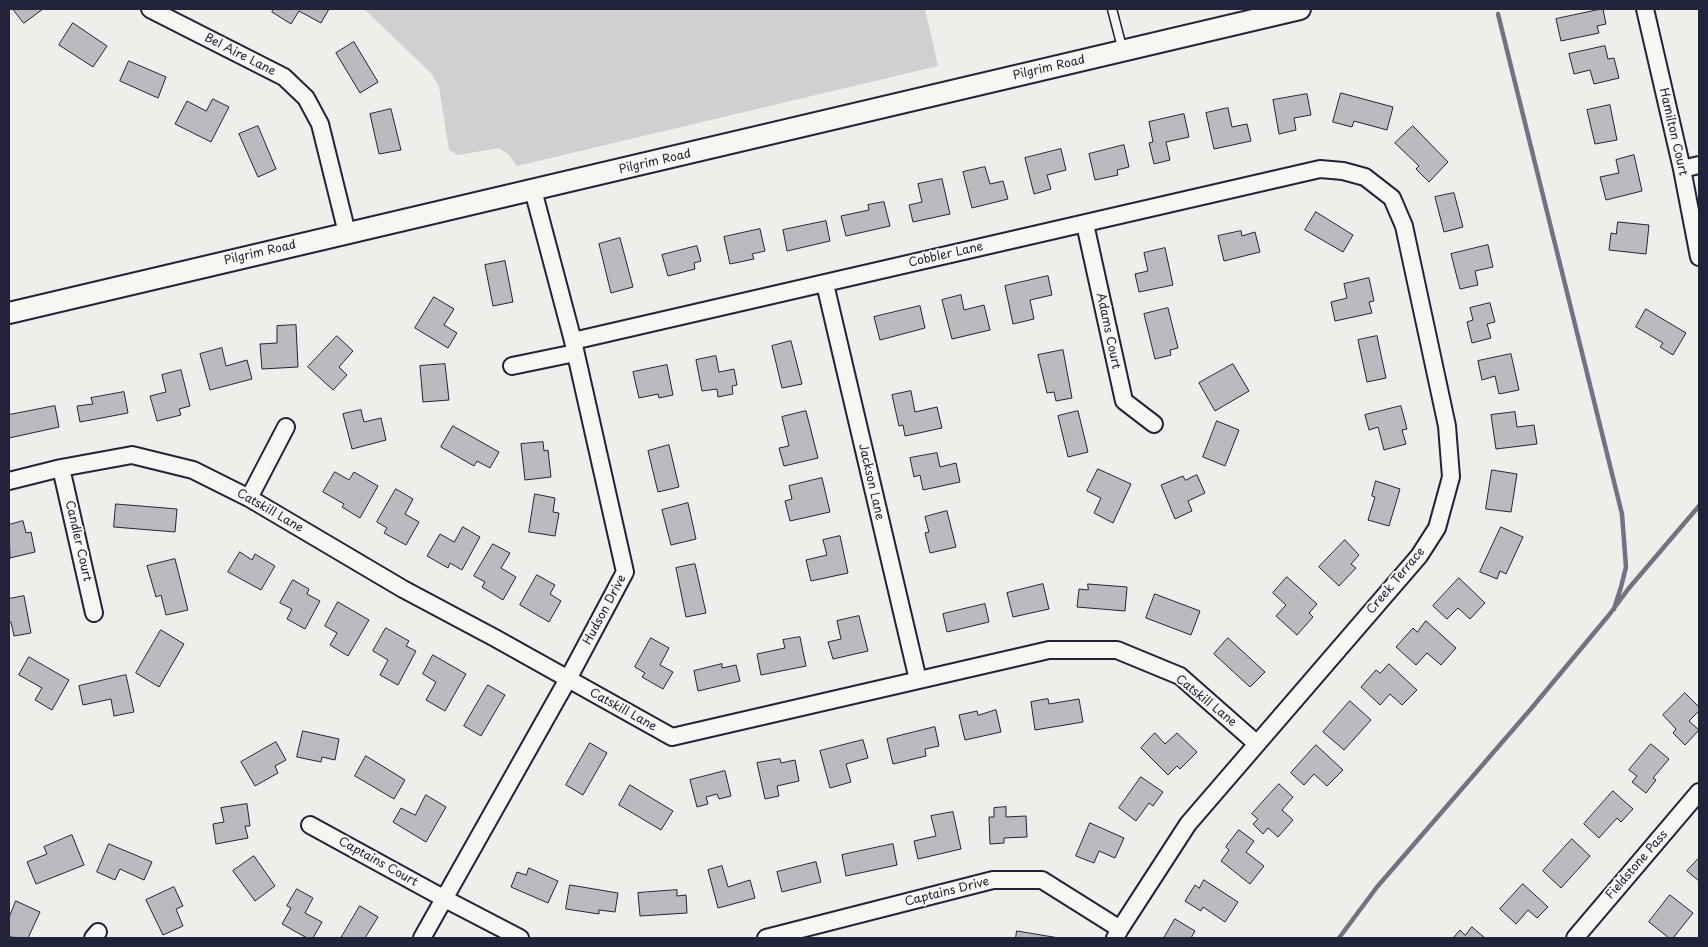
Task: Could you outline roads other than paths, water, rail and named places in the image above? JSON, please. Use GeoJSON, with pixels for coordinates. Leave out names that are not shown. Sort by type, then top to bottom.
{"type":"FeatureCollection","features":[{"type":"Feature","properties":{"kind":"street","name":"Bel Aire Lane"},"geometry":{"type":"LineString","coordinates":[[150,9],[284,77],[306,98],[320,124],[347,233]]}},
{"type":"Feature","properties":{"kind":"street","name":"Pilgrim Road"},"geometry":{"type":"LineString","coordinates":[[9,313],[1300,9]]}},
{"type":"Feature","properties":{"kind":"street","name":"Hamilton Court"},"geometry":{"type":"LineString","coordinates":[[1645,9],[1682,169],[1699,257]]}},
{"type":"Feature","properties":{"kind":"street"},"geometry":{"type":"LineString","coordinates":[[1682,169],[1699,165]]}},
{"type":"Feature","properties":{"kind":"street","name":"Cobbler Lane"},"geometry":{"type":"LineString","coordinates":[[512,366],[574,347],[825,284],[1320,169]]}},
{"type":"Feature","properties":{"kind":"street","name":"Creek Terrace"},"geometry":{"type":"LineString","coordinates":[[1117,934],[1188,824],[1419,556],[1437,528],[1451,477],[1447,426],[1404,226],[1392,198],[1365,177],[1343,170],[1320,169]]}},
{"type":"Feature","properties":{"kind":"street","name":"Hudson Drive"},"geometry":{"type":"LineString","coordinates":[[422,938],[446,900],[626,572],[574,347],[533,190]]}},
{"type":"Feature","properties":{"kind":"street","name":"Adams Court"},"geometry":{"type":"LineString","coordinates":[[1085,224],[1124,401],[1154,424]]}},
{"type":"Feature","properties":{"kind":"street","name":"Jackson Lane"},"geometry":{"type":"LineString","coordinates":[[825,284],[918,680]]}},
{"type":"Feature","properties":{"kind":"street"},"geometry":{"type":"LineString","coordinates":[[249,498],[286,427]]}},
{"type":"Feature","properties":{"kind":"street","name":"Catskill Lane"},"geometry":{"type":"LineString","coordinates":[[9,481],[61,468],[132,455],[193,470],[249,498],[403,589],[672,737],[1049,650],[1117,650],[1180,676],[1256,743]]}},
{"type":"Feature","properties":{"kind":"street","name":"Candler Court"},"geometry":{"type":"LineString","coordinates":[[61,468],[94,613]]}},
{"type":"Feature","properties":{"kind":"street","name":"Fieldstone Pass"},"geometry":{"type":"LineString","coordinates":[[1575,938],[1699,792]]}},
{"type":"Feature","properties":{"kind":"street","name":"Captains Court"},"geometry":{"type":"LineString","coordinates":[[310,825],[446,900]]}},
{"type":"Feature","properties":{"kind":"street","name":"Captains Drive"},"geometry":{"type":"LineString","coordinates":[[766,938],[993,880],[1042,880],[1117,934]]}},
{"type":"Feature","properties":{"kind":"street"},"geometry":{"type":"LineString","coordinates":[[446,900],[520,938]]}},
{"type":"Feature","properties":{"kind":"lane"},"geometry":{"type":"LineString","coordinates":[[1112,9],[1123,51]]}},
{"type":"Feature","properties":{"kind":"waterway"},"geometry":{"type":"LineString","coordinates":[[1498,14],[1622,514],[1626,567],[1614,609]]}},
{"type":"Feature","properties":{"kind":"waterway"},"geometry":{"type":"LineString","coordinates":[[1339,938],[1377,887],[1530,710],[1629,588],[1699,506]]}}]}
